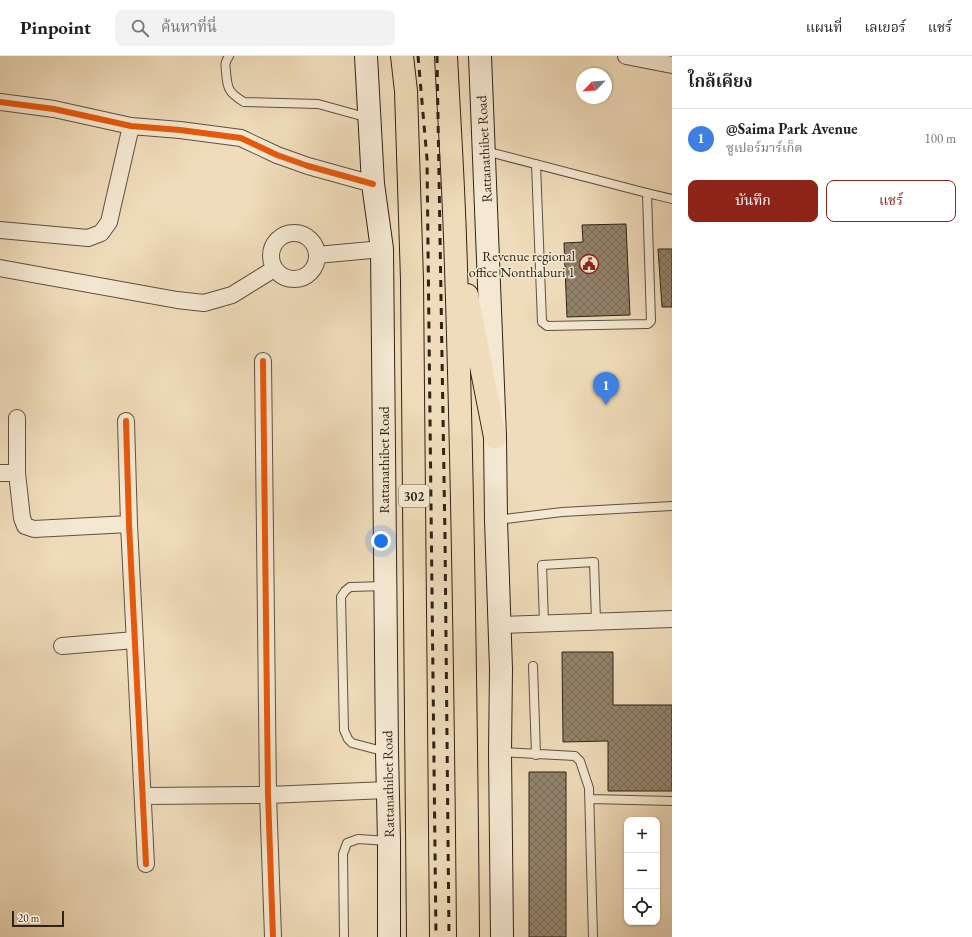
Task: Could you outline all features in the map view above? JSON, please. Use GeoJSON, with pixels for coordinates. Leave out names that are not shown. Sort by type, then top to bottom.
{"type":"FeatureCollection","features":[{"type":"Feature","properties":{"kind":"main road","name":"Rattanathibet Road"},"geometry":{"type":"LineString","coordinates":[[366,56],[373,184],[382,248],[389,937]]}},
{"type":"Feature","properties":{"kind":"main road","name":"Rattanathibet Road"},"geometry":{"type":"LineString","coordinates":[[402,56],[406,91],[412,280],[418,937]]}},
{"type":"Feature","properties":{"kind":"main road"},"geometry":{"type":"LineString","coordinates":[[446,56],[455,235],[461,459],[466,693],[468,937]]}},
{"type":"Feature","properties":{"kind":"main road","name":"Rattanathibet Road"},"geometry":{"type":"LineString","coordinates":[[480,56],[496,437],[496,520],[501,669],[500,752],[502,937]]}},
{"type":"Feature","properties":{"kind":"main road"},"geometry":{"type":"LineString","coordinates":[[455,235],[496,437]]}},
{"type":"Feature","properties":{"kind":"street"},"geometry":{"type":"LineString","coordinates":[[626,56],[672,65]]}},
{"type":"Feature","properties":{"kind":"street"},"geometry":{"type":"LineString","coordinates":[[0,102],[54,109],[131,126],[180,130],[240,138],[290,159],[373,184]]}},
{"type":"Feature","properties":{"kind":"street"},"geometry":{"type":"LineString","coordinates":[[0,230],[88,238],[101,233],[109,222],[131,126]]}},
{"type":"Feature","properties":{"kind":"street"},"geometry":{"type":"LineString","coordinates":[[293,232],[302,234],[310,239],[315,247],[317,256],[316,265],[311,273],[303,278],[294,280],[284,278],[274,269],[270,256],[276,239],[283,234],[293,232]]}},
{"type":"Feature","properties":{"kind":"street"},"geometry":{"type":"LineString","coordinates":[[317,256],[382,248]]}},
{"type":"Feature","properties":{"kind":"street"},"geometry":{"type":"LineString","coordinates":[[0,268],[177,300],[204,302],[232,295],[274,269]]}},
{"type":"Feature","properties":{"kind":"street"},"geometry":{"type":"LineString","coordinates":[[263,362],[268,795],[273,937]]}},
{"type":"Feature","properties":{"kind":"street"},"geometry":{"type":"LineString","coordinates":[[17,418],[17,473],[22,518],[25,526],[34,529],[129,524]]}},
{"type":"Feature","properties":{"kind":"street"},"geometry":{"type":"LineString","coordinates":[[126,421],[129,524],[146,864]]}},
{"type":"Feature","properties":{"kind":"street"},"geometry":{"type":"LineString","coordinates":[[0,473],[17,473]]}},
{"type":"Feature","properties":{"kind":"street"},"geometry":{"type":"LineString","coordinates":[[500,625],[672,619]]}},
{"type":"Feature","properties":{"kind":"street"},"geometry":{"type":"LineString","coordinates":[[62,646],[135,640]]}},
{"type":"Feature","properties":{"kind":"street"},"geometry":{"type":"LineString","coordinates":[[143,796],[268,795],[387,790]]}},
{"type":"Feature","properties":{"kind":"lane"},"geometry":{"type":"LineString","coordinates":[[229,56],[225,62],[226,85],[234,96],[244,102],[318,104],[370,118]]}},
{"type":"Feature","properties":{"kind":"lane"},"geometry":{"type":"LineString","coordinates":[[484,151],[672,199]]}},
{"type":"Feature","properties":{"kind":"lane"},"geometry":{"type":"LineString","coordinates":[[536,164],[542,322],[547,326],[648,324],[651,321],[647,193]]}},
{"type":"Feature","properties":{"kind":"lane"},"geometry":{"type":"LineString","coordinates":[[496,520],[562,512],[672,506]]}},
{"type":"Feature","properties":{"kind":"lane"},"geometry":{"type":"LineString","coordinates":[[544,623],[542,565],[594,562],[596,621]]}},
{"type":"Feature","properties":{"kind":"lane"},"geometry":{"type":"LineString","coordinates":[[385,586],[350,587],[345,590],[341,597],[344,730],[348,739],[352,743],[387,752]]}},
{"type":"Feature","properties":{"kind":"lane"},"geometry":{"type":"LineString","coordinates":[[533,666],[536,755]]}},
{"type":"Feature","properties":{"kind":"lane"},"geometry":{"type":"LineString","coordinates":[[500,752],[576,756],[580,761],[590,788],[593,937]]}},
{"type":"Feature","properties":{"kind":"lane"},"geometry":{"type":"LineString","coordinates":[[590,799],[672,801]]}},
{"type":"Feature","properties":{"kind":"lane"},"geometry":{"type":"LineString","coordinates":[[344,937],[343,854],[347,843],[358,839],[389,841]]}},
{"type":"Feature","properties":{"kind":"building"},"geometry":{"type":"Polygon","coordinates":[[[626,224],[630,315],[567,317],[564,243],[583,242],[582,225],[626,224]]]}},
{"type":"Feature","properties":{"kind":"building"},"geometry":{"type":"Polygon","coordinates":[[[658,249],[672,249],[672,307],[662,307],[658,249]]]}},
{"type":"Feature","properties":{"kind":"building"},"geometry":{"type":"Polygon","coordinates":[[[562,652],[613,652],[613,705],[672,705],[672,791],[608,791],[608,741],[563,742],[562,652]]]}},
{"type":"Feature","properties":{"kind":"building"},"geometry":{"type":"Polygon","coordinates":[[[529,772],[566,772],[566,937],[529,937],[529,772]]]}},
{"type":"Feature","properties":{"kind":"railway"},"geometry":{"type":"LineString","coordinates":[[418,56],[427,159],[436,937]]}},
{"type":"Feature","properties":{"kind":"railway"},"geometry":{"type":"LineString","coordinates":[[437,56],[445,537],[449,937]]}},
{"type":"Feature","properties":{"kind":"cycle path"},"geometry":{"type":"LineString","coordinates":[[0,102],[54,109],[131,126],[180,130],[241,138],[277,155],[308,166],[373,184]]}},
{"type":"Feature","properties":{"kind":"cycle path"},"geometry":{"type":"LineString","coordinates":[[263,361],[268,795],[273,937]]}},
{"type":"Feature","properties":{"kind":"cycle path"},"geometry":{"type":"LineString","coordinates":[[126,421],[129,524],[146,864]]}},
{"type":"Feature","properties":{"kind":"place","name":"Revenue regional office Nonthaburi 1"},"geometry":{"type":"Point","coordinates":[589,264]}},
{"type":"Feature","properties":{"kind":"place","name":"@Saima Park Avenue"},"geometry":{"type":"Point","coordinates":[606,405]}}]}
